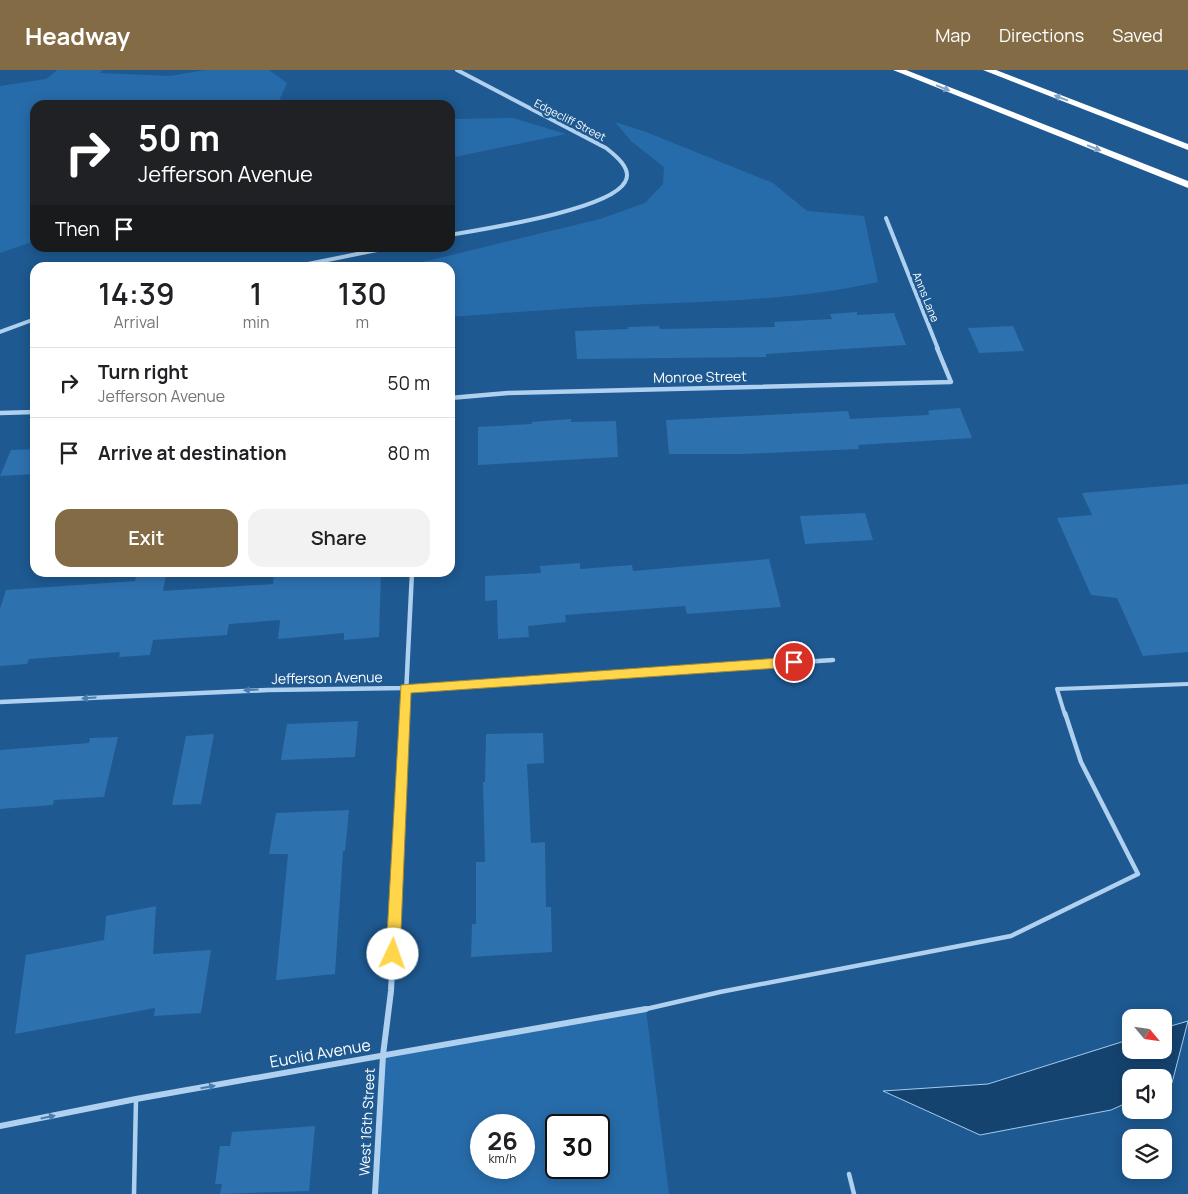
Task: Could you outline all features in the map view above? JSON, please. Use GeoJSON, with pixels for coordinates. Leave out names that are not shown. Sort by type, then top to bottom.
{"type":"FeatureCollection","features":[{"type":"Feature","properties":{"kind":"highway"},"geometry":{"type":"LineString","coordinates":[[898,70],[1188,185]]}},
{"type":"Feature","properties":{"kind":"highway"},"geometry":{"type":"LineString","coordinates":[[988,70],[1188,147]]}},
{"type":"Feature","properties":{"kind":"street","name":"Edgecliff Street"},"geometry":{"type":"LineString","coordinates":[[455,234],[558,213],[596,203],[613,196],[625,183],[627,176],[622,161],[606,148],[457,70]]}},
{"type":"Feature","properties":{"kind":"street","name":"Anns Lane"},"geometry":{"type":"LineString","coordinates":[[886,218],[950,382]]}},
{"type":"Feature","properties":{"kind":"street"},"geometry":{"type":"LineString","coordinates":[[318,262],[367,252]]}},
{"type":"Feature","properties":{"kind":"street"},"geometry":{"type":"LineString","coordinates":[[0,332],[30,322]]}},
{"type":"Feature","properties":{"kind":"street","name":"Monroe Street"},"geometry":{"type":"LineString","coordinates":[[455,398],[508,393],[950,382]]}},
{"type":"Feature","properties":{"kind":"street"},"geometry":{"type":"LineString","coordinates":[[0,413],[30,412]]}},
{"type":"Feature","properties":{"kind":"street","name":"West 16th Street"},"geometry":{"type":"LineString","coordinates":[[376,1194],[383,1056],[391,992],[412,577]]}},
{"type":"Feature","properties":{"kind":"street","name":"Jefferson Avenue"},"geometry":{"type":"LineString","coordinates":[[0,702],[268,690],[405,688],[833,660]]}},
{"type":"Feature","properties":{"kind":"street","name":"Euclid Avenue"},"geometry":{"type":"LineString","coordinates":[[0,1126],[136,1099],[646,1009]]}},
{"type":"Feature","properties":{"kind":"lane"},"geometry":{"type":"LineString","coordinates":[[646,1009],[720,992],[1011,936],[1138,874],[1081,762],[1056,689],[1188,684]]}},
{"type":"Feature","properties":{"kind":"lane"},"geometry":{"type":"LineString","coordinates":[[134,1194],[136,1099]]}},
{"type":"Feature","properties":{"kind":"lane"},"geometry":{"type":"LineString","coordinates":[[850,1174],[854,1194]]}},
{"type":"Feature","properties":{"kind":"shaded area"},"geometry":{"type":"Polygon","coordinates":[[[57,70],[103,70],[100,73],[170,76],[205,70],[269,70],[287,83],[279,100],[30,100],[30,243],[0,253],[0,86],[46,79],[57,70]]]}},
{"type":"Feature","properties":{"kind":"shaded area"},"geometry":{"type":"Polygon","coordinates":[[[513,118],[566,134],[455,157],[455,119],[513,118]]]}},
{"type":"Feature","properties":{"kind":"shaded area"},"geometry":{"type":"Polygon","coordinates":[[[615,122],[646,132],[773,183],[807,211],[864,216],[878,282],[793,296],[455,317],[455,262],[423,262],[600,219],[645,203],[663,184],[664,167],[631,141],[615,122]]]}},
{"type":"Feature","properties":{"kind":"shaded area"},"geometry":{"type":"Polygon","coordinates":[[[646,1009],[669,1194],[375,1194],[383,1055],[646,1009]]]}},
{"type":"Feature","properties":{"kind":"shaded area"},"geometry":{"type":"Polygon","coordinates":[[[1188,1021],[1172,1083],[1172,1069],[1122,1069],[1122,1105],[1111,1110],[980,1135],[883,1091],[988,1084],[1122,1042],[1122,1059],[1172,1059],[1172,1026],[1188,1021]]]}},
{"type":"Feature","properties":{"kind":"building"},"geometry":{"type":"Polygon","coordinates":[[[857,312],[857,315],[894,313],[906,345],[766,354],[766,357],[577,359],[575,331],[659,326],[660,329],[775,327],[774,322],[832,319],[830,314],[857,312]]]}},
{"type":"Feature","properties":{"kind":"building"},"geometry":{"type":"Polygon","coordinates":[[[1013,326],[1024,351],[979,353],[968,328],[1013,326]]]}},
{"type":"Feature","properties":{"kind":"building"},"geometry":{"type":"Polygon","coordinates":[[[960,408],[972,438],[858,445],[859,449],[742,454],[669,454],[666,420],[848,411],[850,419],[929,415],[928,411],[932,410],[960,408]]]}},
{"type":"Feature","properties":{"kind":"building"},"geometry":{"type":"Polygon","coordinates":[[[571,419],[571,422],[616,421],[618,457],[478,465],[478,427],[532,424],[531,422],[571,419]]]}},
{"type":"Feature","properties":{"kind":"building"},"geometry":{"type":"Polygon","coordinates":[[[30,449],[30,474],[0,476],[11,450],[30,449]]]}},
{"type":"Feature","properties":{"kind":"building"},"geometry":{"type":"Polygon","coordinates":[[[1188,484],[1188,652],[1143,656],[1117,598],[1091,595],[1057,518],[1092,515],[1082,493],[1188,484]]]}},
{"type":"Feature","properties":{"kind":"building"},"geometry":{"type":"Polygon","coordinates":[[[865,513],[873,540],[805,544],[800,516],[865,513]]]}},
{"type":"Feature","properties":{"kind":"building"},"geometry":{"type":"Polygon","coordinates":[[[769,559],[781,607],[687,614],[685,606],[565,615],[566,622],[528,626],[529,637],[498,639],[497,600],[485,601],[485,576],[541,573],[540,566],[580,563],[580,569],[632,565],[633,571],[769,559]]]}},
{"type":"Feature","properties":{"kind":"building"},"geometry":{"type":"Polygon","coordinates":[[[136,577],[165,577],[163,591],[273,584],[274,577],[381,577],[379,637],[344,640],[344,633],[278,639],[280,620],[229,624],[227,635],[153,640],[150,655],[119,657],[120,652],[29,659],[27,664],[0,666],[0,609],[6,590],[135,581],[136,577]]]}},
{"type":"Feature","properties":{"kind":"building"},"geometry":{"type":"Polygon","coordinates":[[[358,721],[355,757],[281,760],[287,724],[358,721]]]}},
{"type":"Feature","properties":{"kind":"building"},"geometry":{"type":"Polygon","coordinates":[[[543,733],[544,763],[527,764],[531,843],[545,842],[546,907],[551,907],[552,952],[471,957],[472,924],[476,924],[476,862],[485,862],[483,782],[485,782],[486,734],[543,733]]]}},
{"type":"Feature","properties":{"kind":"building"},"geometry":{"type":"Polygon","coordinates":[[[214,734],[201,804],[172,805],[186,736],[214,734]]]}},
{"type":"Feature","properties":{"kind":"building"},"geometry":{"type":"Polygon","coordinates":[[[118,737],[104,797],[54,800],[53,805],[0,809],[0,750],[89,743],[90,738],[118,737]]]}},
{"type":"Feature","properties":{"kind":"building"},"geometry":{"type":"Polygon","coordinates":[[[349,810],[345,851],[343,851],[335,974],[276,980],[288,854],[269,854],[276,813],[349,810]]]}},
{"type":"Feature","properties":{"kind":"building"},"geometry":{"type":"Polygon","coordinates":[[[156,906],[153,954],[211,950],[201,1013],[154,1016],[155,1008],[15,1034],[26,955],[104,940],[106,916],[156,906]]]}},
{"type":"Feature","properties":{"kind":"building"},"geometry":{"type":"Polygon","coordinates":[[[315,1126],[309,1191],[220,1194],[222,1184],[215,1184],[220,1146],[230,1146],[232,1132],[315,1126]]]}},
{"type":"Feature","properties":{"kind":"route"},"geometry":{"type":"LineString","coordinates":[[393,954],[405,688],[794,662]]}}]}
